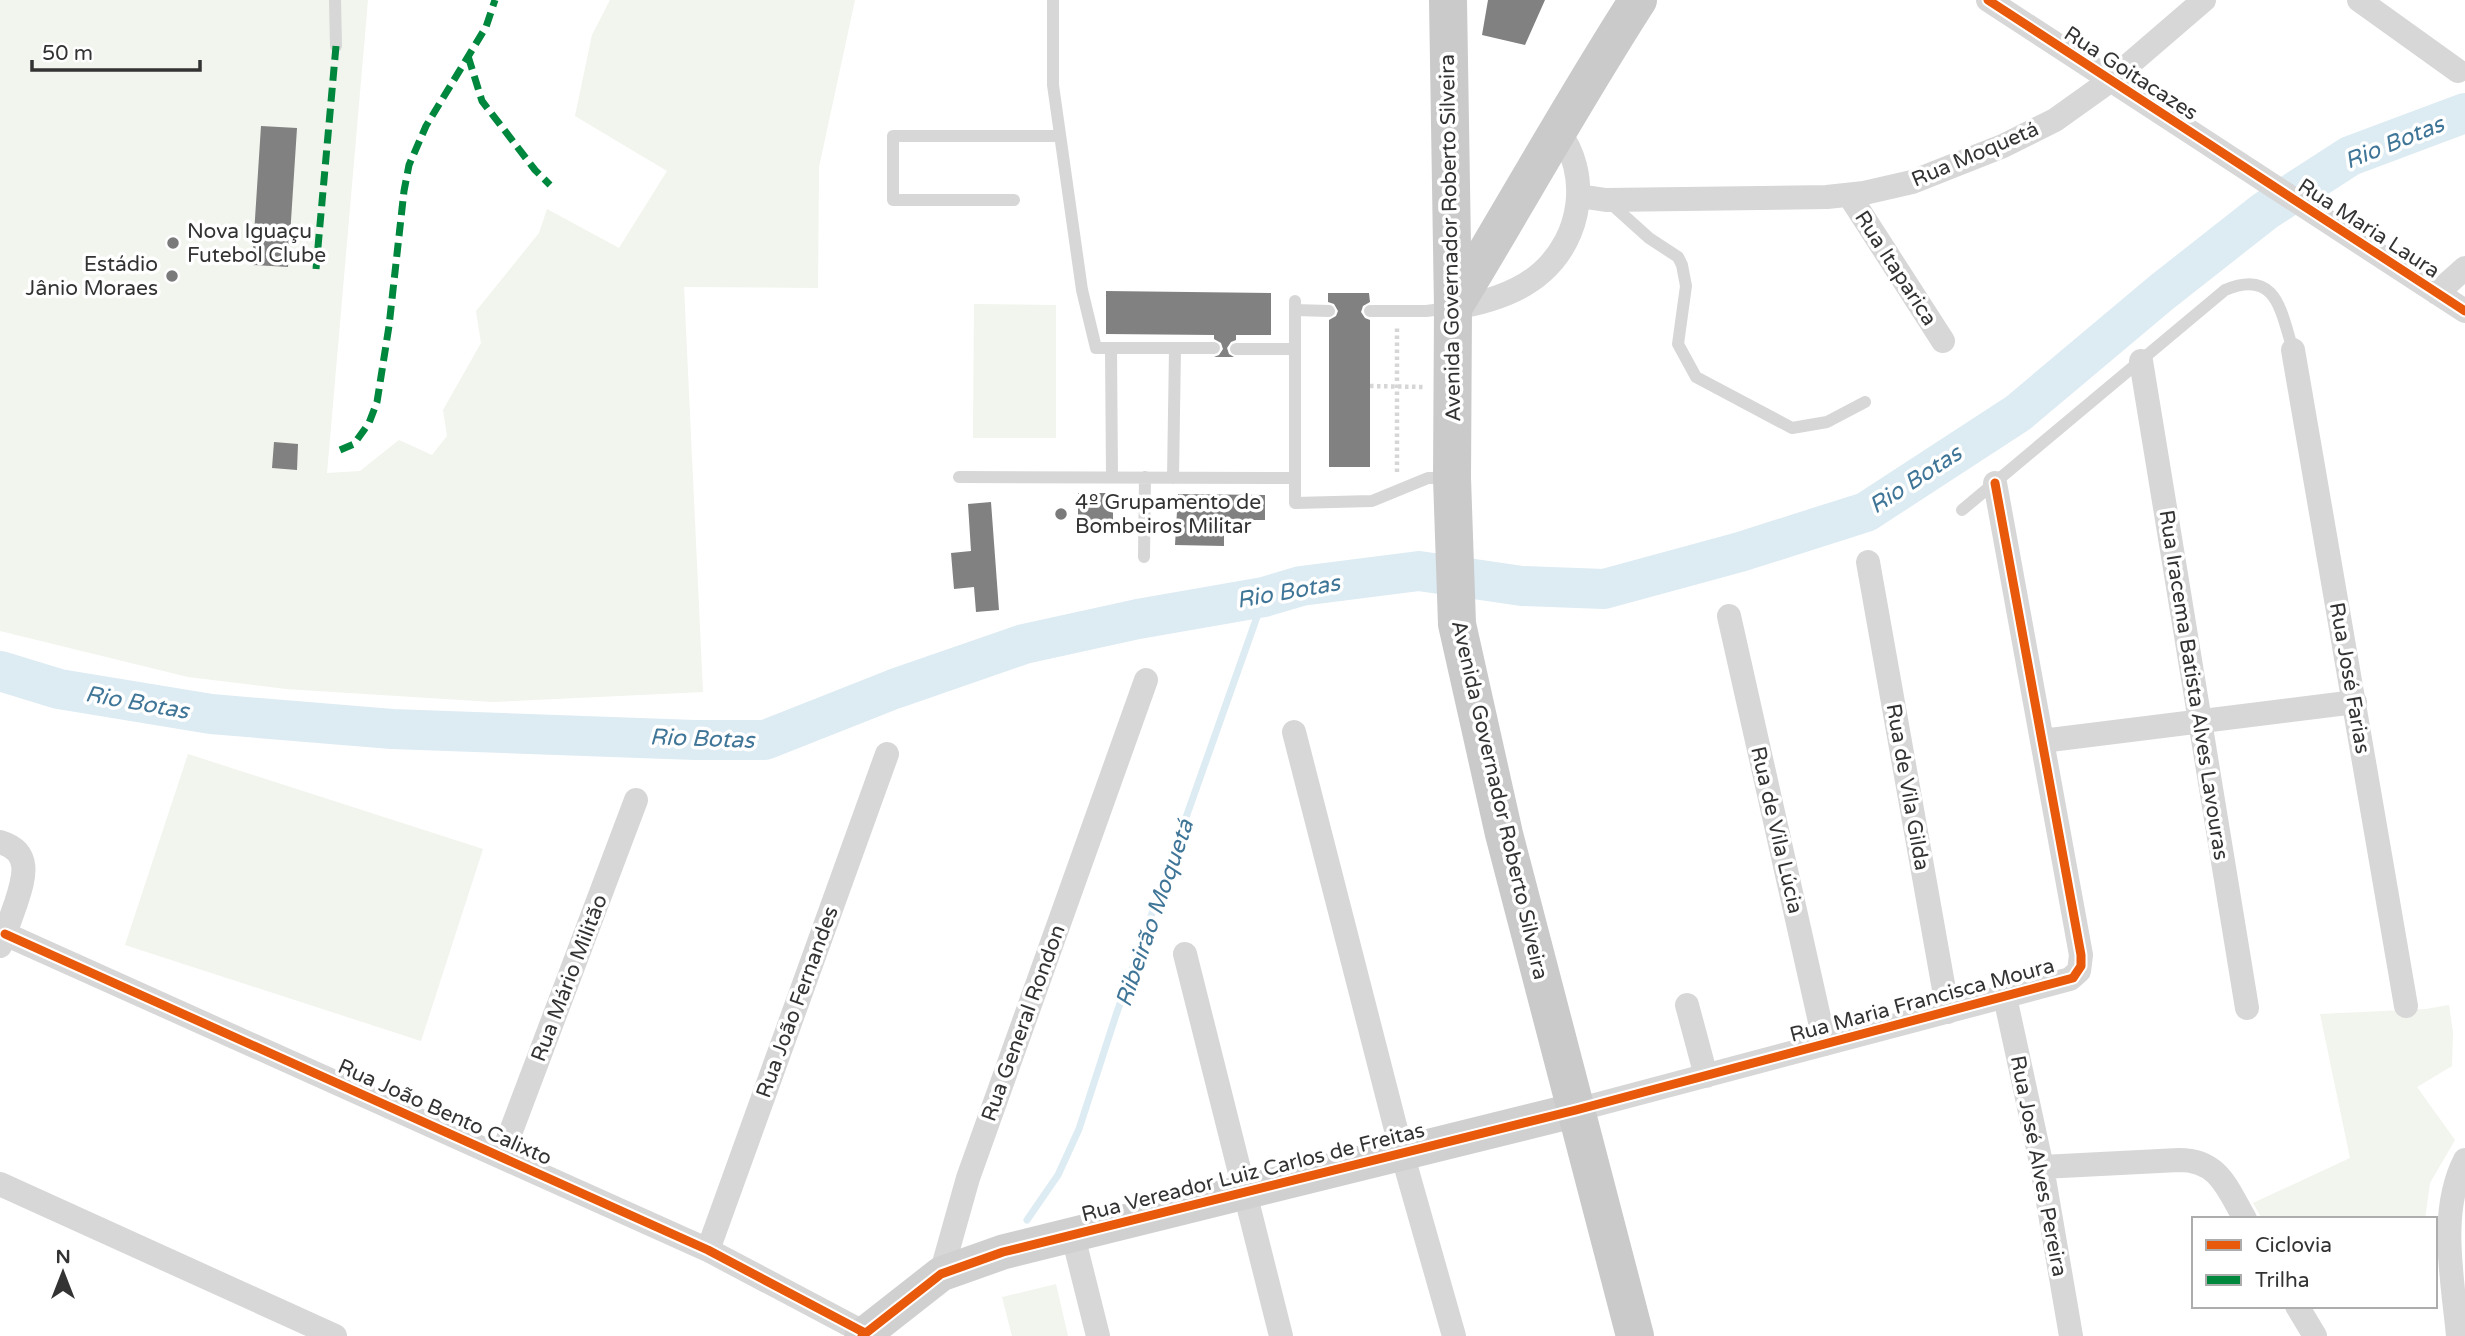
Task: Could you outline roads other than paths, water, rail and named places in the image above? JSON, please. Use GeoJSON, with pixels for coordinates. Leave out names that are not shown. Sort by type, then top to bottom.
{"type":"FeatureCollection","features":[{"type":"Feature","properties":{"kind":"main road","name":"Avenida Governador Roberto Silveira"},"geometry":{"type":"LineString","coordinates":[[1448,0],[1453,308],[1452,478],[1457,624],[1504,834],[1635,1336]]}},
{"type":"Feature","properties":{"kind":"main road"},"geometry":{"type":"LineString","coordinates":[[1453,308],[1638,0]]}},
{"type":"Feature","properties":{"kind":"main road"},"geometry":{"type":"LineString","coordinates":[[1450,204],[1466,223],[1478,228],[1501,229]]}},
{"type":"Feature","properties":{"kind":"street","name":"Rua Goitacazes"},"geometry":{"type":"LineString","coordinates":[[1988,0],[2255,175]]}},
{"type":"Feature","properties":{"kind":"street","name":"Rua Moquetá"},"geometry":{"type":"LineString","coordinates":[[1578,196],[1606,200],[1804,197],[1849,195],[1912,182],[1992,151],[2055,120],[2111,80],[2204,0]]}},
{"type":"Feature","properties":{"kind":"street"},"geometry":{"type":"LineString","coordinates":[[2359,0],[2458,71]]}},
{"type":"Feature","properties":{"kind":"street"},"geometry":{"type":"LineString","coordinates":[[1453,308],[1494,298],[1522,286],[1542,273],[1568,237],[1577,213],[1578,196],[1573,159],[1566,141],[1558,131]]}},
{"type":"Feature","properties":{"kind":"street","name":"Rua Maria Laura"},"geometry":{"type":"LineString","coordinates":[[2255,175],[2465,311]]}},
{"type":"Feature","properties":{"kind":"street","name":"Rua Itaparica"},"geometry":{"type":"LineString","coordinates":[[1849,195],[1943,341]]}},
{"type":"Feature","properties":{"kind":"street"},"geometry":{"type":"LineString","coordinates":[[2437,293],[2465,268]]}},
{"type":"Feature","properties":{"kind":"street","name":"Rua José Farias"},"geometry":{"type":"LineString","coordinates":[[2293,350],[2406,1006]]}},
{"type":"Feature","properties":{"kind":"street","name":"Rua Iracema Batista Alves Lavouras"},"geometry":{"type":"LineString","coordinates":[[2141,362],[2247,1008]]}},
{"type":"Feature","properties":{"kind":"street","name":"Rua Maria Francisca Moura"},"geometry":{"type":"LineString","coordinates":[[1576,1110],[2070,979],[2081,966],[1995,483]]}},
{"type":"Feature","properties":{"kind":"street","name":"Rua de Vila Gilda"},"geometry":{"type":"LineString","coordinates":[[1868,562],[1948,1012]]}},
{"type":"Feature","properties":{"kind":"street","name":"Rua de Vila Lúcia"},"geometry":{"type":"LineString","coordinates":[[1729,616],[1825,1044]]}},
{"type":"Feature","properties":{"kind":"street","name":"Rua General Rondon"},"geometry":{"type":"LineString","coordinates":[[941,1274],[968,1178],[1146,680]]}},
{"type":"Feature","properties":{"kind":"street"},"geometry":{"type":"LineString","coordinates":[[2042,741],[2355,702]]}},
{"type":"Feature","properties":{"kind":"street"},"geometry":{"type":"LineString","coordinates":[[1294,733],[1402,1153],[1454,1336]]}},
{"type":"Feature","properties":{"kind":"street","name":"Rua João Fernandes"},"geometry":{"type":"LineString","coordinates":[[708,1250],[887,754]]}},
{"type":"Feature","properties":{"kind":"street","name":"Rua Mário Militão"},"geometry":{"type":"LineString","coordinates":[[502,1156],[636,800]]}},
{"type":"Feature","properties":{"kind":"street"},"geometry":{"type":"LineString","coordinates":[[3,843],[18,853],[24,870],[3,940]]}},
{"type":"Feature","properties":{"kind":"street","name":"Rua João Bento Calixto"},"geometry":{"type":"LineString","coordinates":[[3,940],[502,1156],[708,1250],[863,1335]]}},
{"type":"Feature","properties":{"kind":"street"},"geometry":{"type":"LineString","coordinates":[[1185,954],[1281,1336]]}},
{"type":"Feature","properties":{"kind":"street","name":"Rua José Alves Pereira"},"geometry":{"type":"LineString","coordinates":[[2005,997],[2042,1167],[2071,1336]]}},
{"type":"Feature","properties":{"kind":"street"},"geometry":{"type":"LineString","coordinates":[[1687,1005],[1706,1076]]}},
{"type":"Feature","properties":{"kind":"street","name":"Rua Vereador Luiz Carlos de Freitas"},"geometry":{"type":"LineString","coordinates":[[941,1274],[1003,1252],[1576,1110]]}},
{"type":"Feature","properties":{"kind":"street"},"geometry":{"type":"LineString","coordinates":[[2458,1336],[2450,1232],[2457,1180],[2465,1160]]}},
{"type":"Feature","properties":{"kind":"street"},"geometry":{"type":"LineString","coordinates":[[2042,1167],[2198,1161],[2216,1172],[2244,1217]]}},
{"type":"Feature","properties":{"kind":"street"},"geometry":{"type":"LineString","coordinates":[[0,1184],[335,1336]]}},
{"type":"Feature","properties":{"kind":"street"},"geometry":{"type":"LineString","coordinates":[[1073,1236],[1098,1336]]}},
{"type":"Feature","properties":{"kind":"street"},"geometry":{"type":"LineString","coordinates":[[863,1335],[941,1274]]}},
{"type":"Feature","properties":{"kind":"street"},"geometry":{"type":"LineString","coordinates":[[2298,1308],[2315,1336]]}},
{"type":"Feature","properties":{"kind":"lane"},"geometry":{"type":"LineString","coordinates":[[335,0],[335,46]]}},
{"type":"Feature","properties":{"kind":"lane"},"geometry":{"type":"LineString","coordinates":[[1053,0],[1053,85],[1082,290],[1096,348],[1214,348]]}},
{"type":"Feature","properties":{"kind":"lane"},"geometry":{"type":"LineString","coordinates":[[1014,200],[894,200],[893,136],[1060,136]]}},
{"type":"Feature","properties":{"kind":"lane"},"geometry":{"type":"LineString","coordinates":[[1606,200],[1649,238],[1678,257],[1686,286],[1678,344],[1696,377],[1792,428],[1827,422],[1865,402]]}},
{"type":"Feature","properties":{"kind":"lane"},"geometry":{"type":"LineString","coordinates":[[1962,510],[2225,290],[2242,284],[2262,286],[2274,294],[2293,350]]}},
{"type":"Feature","properties":{"kind":"lane"},"geometry":{"type":"LineString","coordinates":[[1328,311],[1295,305],[1295,503],[1372,502],[1428,478],[1452,478]]}},
{"type":"Feature","properties":{"kind":"lane"},"geometry":{"type":"LineString","coordinates":[[1370,311],[1453,308]]}},
{"type":"Feature","properties":{"kind":"lane"},"geometry":{"type":"LineString","coordinates":[[1111,348],[1112,477]]}},
{"type":"Feature","properties":{"kind":"lane"},"geometry":{"type":"LineString","coordinates":[[1173,478],[1175,348]]}},
{"type":"Feature","properties":{"kind":"lane"},"geometry":{"type":"LineString","coordinates":[[1236,349],[1295,349]]}},
{"type":"Feature","properties":{"kind":"lane"},"geometry":{"type":"LineString","coordinates":[[959,477],[1295,478]]}},
{"type":"Feature","properties":{"kind":"lane"},"geometry":{"type":"LineString","coordinates":[[1144,557],[1145,477]]}},
{"type":"Feature","properties":{"kind":"waterway","name":"Rio Botas"},"geometry":{"type":"LineString","coordinates":[[0,671],[59,689],[211,714],[392,729],[765,740],[894,689],[1024,644],[1138,619],[1264,597],[1301,586],[1419,571],[1522,586],[1604,589],[1740,552],[1866,512],[2018,413],[2162,292],[2265,211],[2350,156],[2465,113]]}},
{"type":"Feature","properties":{"kind":"waterway","name":"Ribeirão Moquetá"},"geometry":{"type":"LineString","coordinates":[[1027,1220],[1058,1175],[1079,1129],[1116,1015],[1264,597]]}},
{"type":"Feature","properties":{"kind":"place","name":"Nova Iguaçu Futebol Clube"},"geometry":{"type":"Point","coordinates":[173,243]}},
{"type":"Feature","properties":{"kind":"place","name":"Estádio Jânio Moraes"},"geometry":{"type":"Point","coordinates":[172,276]}},
{"type":"Feature","properties":{"kind":"place","name":"4º Grupamento de Bombeiros Militar"},"geometry":{"type":"Point","coordinates":[1061,514]}}]}
